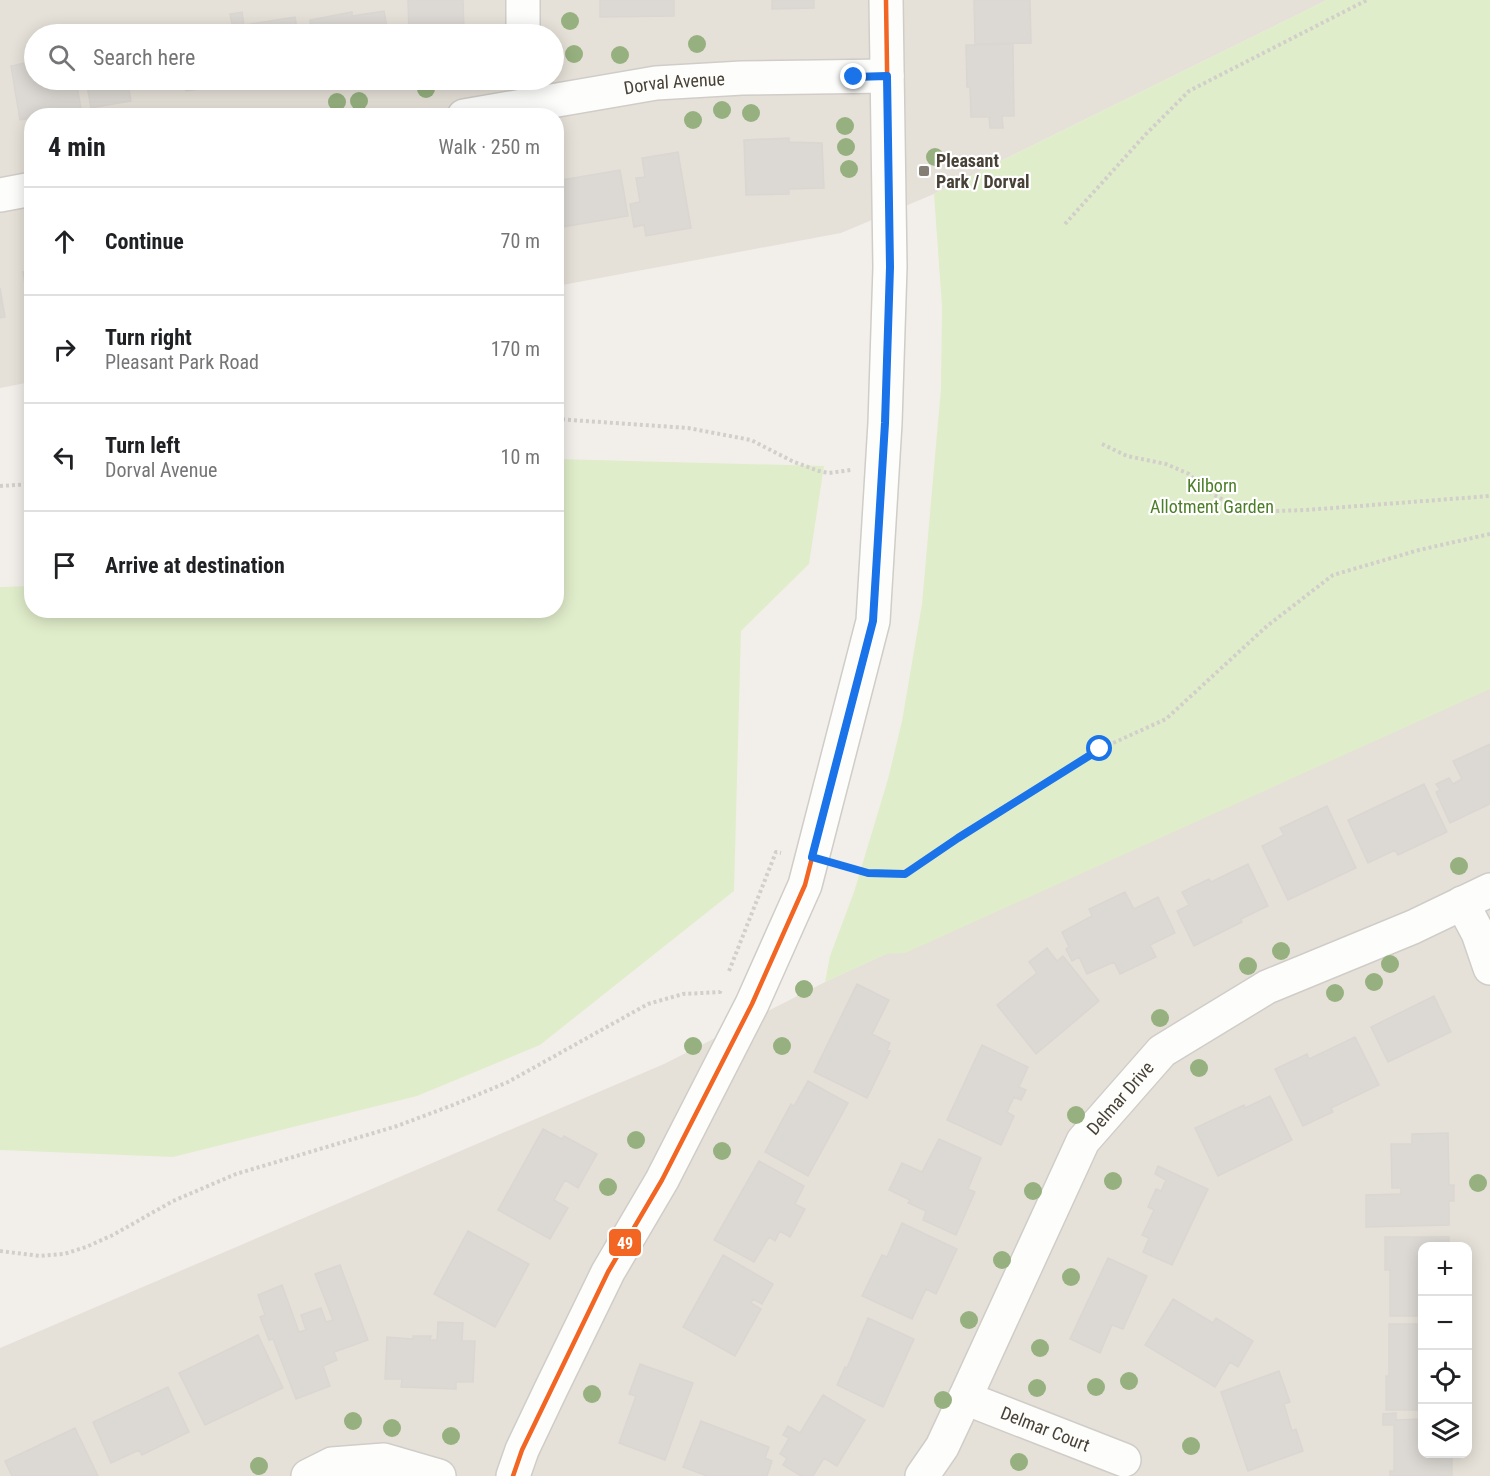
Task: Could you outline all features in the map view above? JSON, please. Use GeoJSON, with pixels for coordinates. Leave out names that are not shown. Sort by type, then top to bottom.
{"type":"FeatureCollection","features":[{"type":"Feature","properties":{"kind":"street"},"geometry":{"type":"LineString","coordinates":[[523,0],[523,24]]}},
{"type":"Feature","properties":{"kind":"street"},"geometry":{"type":"LineString","coordinates":[[513,1476],[522,1449],[608,1272],[662,1180],[752,1004],[805,885],[873,621],[885,423],[890,267],[886,0]]}},
{"type":"Feature","properties":{"kind":"street","name":"Dorval Avenue"},"geometry":{"type":"LineString","coordinates":[[564,89],[742,78],[887,76]]}},
{"type":"Feature","properties":{"kind":"street","name":"Dorval Avenue"},"geometry":{"type":"LineString","coordinates":[[484,108],[524,92],[554,90]]}},
{"type":"Feature","properties":{"kind":"street"},"geometry":{"type":"LineString","coordinates":[[0,195],[24,190]]}},
{"type":"Feature","properties":{"kind":"street"},"geometry":{"type":"LineString","coordinates":[[1476,896],[1478,933],[1490,968]]}},
{"type":"Feature","properties":{"kind":"street","name":"Delmar Drive"},"geometry":{"type":"LineString","coordinates":[[922,1476],[942,1447],[1083,1141],[1162,1051],[1267,987],[1413,927],[1476,896]]}},
{"type":"Feature","properties":{"kind":"street","name":"Delmar Court"},"geometry":{"type":"LineString","coordinates":[[965,1398],[1124,1460]]}},
{"type":"Feature","properties":{"kind":"street"},"geometry":{"type":"LineString","coordinates":[[308,1476],[332,1464],[384,1460],[439,1476]]}},
{"type":"Feature","properties":{"kind":"path"},"geometry":{"type":"LineString","coordinates":[[1065,224],[1189,91],[1367,0]]}},
{"type":"Feature","properties":{"kind":"path"},"geometry":{"type":"LineString","coordinates":[[564,420],[688,428],[751,440],[794,462],[819,471],[829,473],[851,470]]}},
{"type":"Feature","properties":{"kind":"path"},"geometry":{"type":"LineString","coordinates":[[1102,444],[1127,456],[1166,464],[1189,474],[1205,490],[1246,512],[1306,510],[1490,496]]}},
{"type":"Feature","properties":{"kind":"path"},"geometry":{"type":"LineString","coordinates":[[0,486],[24,484]]}},
{"type":"Feature","properties":{"kind":"path"},"geometry":{"type":"LineString","coordinates":[[0,1251],[40,1256],[64,1254],[86,1247],[183,1196],[236,1173],[397,1126],[508,1082],[648,1004],[683,993],[720,992],[776,852],[812,857],[868,873],[905,874],[1100,749],[1166,719],[1267,627],[1333,575],[1419,550],[1490,534]]}},
{"type":"Feature","properties":{"kind":"shaded area"},"geometry":{"type":"Polygon","coordinates":[[[0,0],[1327,0],[934,194],[841,233],[564,285],[564,108],[24,108],[24,383],[0,388],[0,0]]]}},
{"type":"Feature","properties":{"kind":"shaded area"},"geometry":{"type":"Polygon","coordinates":[[[1490,674],[1490,1476],[0,1476],[0,1348],[664,1064],[825,982],[1490,674]]]}},
{"type":"Feature","properties":{"kind":"green space","name":"Kilborn Allotment Garden"},"geometry":{"type":"Polygon","coordinates":[[[1327,0],[1490,0],[1490,689],[905,953],[886,954],[825,982],[830,956],[854,892],[888,779],[902,721],[922,604],[941,388],[942,307],[934,194],[1327,0]]]}},
{"type":"Feature","properties":{"kind":"green space"},"geometry":{"type":"Polygon","coordinates":[[[564,459],[824,466],[809,564],[741,631],[734,891],[540,1045],[417,1096],[173,1157],[0,1150],[0,587],[24,586],[24,618],[564,618],[564,459]]]}},
{"type":"Feature","properties":{"kind":"building"},"geometry":{"type":"Polygon","coordinates":[[[408,0],[463,0],[464,24],[409,24],[408,0]]]}},
{"type":"Feature","properties":{"kind":"building"},"geometry":{"type":"Polygon","coordinates":[[[600,0],[674,0],[674,16],[600,17],[600,0]]]}},
{"type":"Feature","properties":{"kind":"building"},"geometry":{"type":"Polygon","coordinates":[[[772,0],[814,0],[814,8],[772,9],[772,0]]]}},
{"type":"Feature","properties":{"kind":"building"},"geometry":{"type":"Polygon","coordinates":[[[974,0],[1030,0],[1031,43],[975,44],[974,0]]]}},
{"type":"Feature","properties":{"kind":"building"},"geometry":{"type":"Polygon","coordinates":[[[384,11],[386,24],[311,24],[310,20],[352,12],[352,16],[384,11]]]}},
{"type":"Feature","properties":{"kind":"building"},"geometry":{"type":"Polygon","coordinates":[[[242,12],[244,24],[232,24],[230,14],[242,12]]]}},
{"type":"Feature","properties":{"kind":"building"},"geometry":{"type":"Polygon","coordinates":[[[295,17],[296,24],[250,24],[295,17]]]}},
{"type":"Feature","properties":{"kind":"building"},"geometry":{"type":"Polygon","coordinates":[[[1013,44],[1014,116],[1002,116],[1003,128],[990,128],[989,117],[971,117],[970,87],[967,87],[966,45],[1013,44]]]}},
{"type":"Feature","properties":{"kind":"building"},"geometry":{"type":"Polygon","coordinates":[[[24,63],[24,90],[78,90],[81,108],[24,108],[24,119],[20,120],[11,66],[24,63]]]}},
{"type":"Feature","properties":{"kind":"building"},"geometry":{"type":"Polygon","coordinates":[[[88,90],[129,90],[131,101],[91,108],[88,90]]]}},
{"type":"Feature","properties":{"kind":"building"},"geometry":{"type":"Polygon","coordinates":[[[789,138],[789,142],[822,143],[824,188],[789,189],[789,194],[746,195],[744,140],[789,138]]]}},
{"type":"Feature","properties":{"kind":"building"},"geometry":{"type":"Polygon","coordinates":[[[678,152],[691,228],[646,236],[644,225],[634,227],[630,204],[640,202],[636,178],[645,177],[642,158],[678,152]]]}},
{"type":"Feature","properties":{"kind":"building"},"geometry":{"type":"Polygon","coordinates":[[[620,170],[628,216],[564,227],[564,180],[620,170]]]}},
{"type":"Feature","properties":{"kind":"building"},"geometry":{"type":"Polygon","coordinates":[[[0,288],[5,317],[0,318],[0,288]]]}},
{"type":"Feature","properties":{"kind":"building"},"geometry":{"type":"Polygon","coordinates":[[[1490,744],[1490,804],[1450,823],[1436,792],[1440,790],[1436,784],[1449,778],[1453,784],[1462,779],[1453,761],[1490,744]]]}},
{"type":"Feature","properties":{"kind":"building"},"geometry":{"type":"Polygon","coordinates":[[[1424,784],[1447,832],[1398,855],[1395,850],[1368,863],[1348,820],[1424,784]]]}},
{"type":"Feature","properties":{"kind":"building"},"geometry":{"type":"Polygon","coordinates":[[[1327,806],[1356,868],[1288,900],[1262,846],[1284,835],[1280,828],[1327,806]]]}},
{"type":"Feature","properties":{"kind":"building"},"geometry":{"type":"Polygon","coordinates":[[[1248,864],[1268,906],[1194,946],[1177,911],[1189,905],[1182,892],[1209,879],[1211,882],[1248,864]]]}},
{"type":"Feature","properties":{"kind":"building"},"geometry":{"type":"Polygon","coordinates":[[[1125,892],[1134,909],[1158,897],[1175,933],[1150,945],[1156,957],[1120,974],[1114,962],[1087,974],[1079,957],[1072,961],[1062,932],[1092,916],[1089,909],[1125,892]]]}},
{"type":"Feature","properties":{"kind":"building"},"geometry":{"type":"Polygon","coordinates":[[[1047,948],[1057,961],[1063,956],[1099,1001],[1036,1054],[997,1005],[1037,973],[1029,962],[1047,948]]]}},
{"type":"Feature","properties":{"kind":"building"},"geometry":{"type":"Polygon","coordinates":[[[857,984],[889,1000],[872,1034],[890,1043],[887,1050],[890,1051],[867,1098],[814,1072],[857,984]]]}},
{"type":"Feature","properties":{"kind":"building"},"geometry":{"type":"Polygon","coordinates":[[[1434,996],[1451,1032],[1388,1062],[1371,1027],[1434,996]]]}},
{"type":"Feature","properties":{"kind":"building"},"geometry":{"type":"Polygon","coordinates":[[[1355,1037],[1379,1085],[1331,1108],[1333,1112],[1303,1126],[1275,1069],[1307,1054],[1309,1059],[1355,1037]]]}},
{"type":"Feature","properties":{"kind":"building"},"geometry":{"type":"Polygon","coordinates":[[[982,1045],[1028,1067],[1019,1087],[1026,1090],[1021,1100],[1014,1097],[1007,1112],[1014,1116],[1001,1145],[947,1120],[982,1045]]]}},
{"type":"Feature","properties":{"kind":"building"},"geometry":{"type":"Polygon","coordinates":[[[808,1081],[848,1103],[808,1176],[765,1152],[791,1104],[794,1106],[808,1081]]]}},
{"type":"Feature","properties":{"kind":"building"},"geometry":{"type":"Polygon","coordinates":[[[1270,1096],[1292,1140],[1218,1176],[1195,1128],[1244,1105],[1245,1108],[1270,1096]]]}},
{"type":"Feature","properties":{"kind":"building"},"geometry":{"type":"Polygon","coordinates":[[[543,1129],[562,1139],[564,1136],[597,1154],[578,1188],[565,1180],[554,1200],[568,1208],[550,1239],[498,1210],[543,1129]]]}},
{"type":"Feature","properties":{"kind":"building"},"geometry":{"type":"Polygon","coordinates":[[[1448,1133],[1449,1185],[1454,1185],[1454,1201],[1449,1201],[1449,1225],[1366,1227],[1366,1195],[1401,1194],[1401,1188],[1392,1188],[1391,1144],[1412,1144],[1412,1134],[1448,1133]]]}},
{"type":"Feature","properties":{"kind":"building"},"geometry":{"type":"Polygon","coordinates":[[[939,1139],[981,1158],[968,1189],[975,1192],[956,1235],[923,1220],[926,1211],[908,1203],[910,1200],[889,1190],[902,1163],[922,1172],[939,1139]]]}},
{"type":"Feature","properties":{"kind":"building"},"geometry":{"type":"Polygon","coordinates":[[[759,1161],[804,1186],[795,1204],[805,1209],[790,1237],[780,1231],[775,1241],[769,1237],[754,1262],[714,1240],[759,1161]]]}},
{"type":"Feature","properties":{"kind":"building"},"geometry":{"type":"Polygon","coordinates":[[[1158,1166],[1208,1189],[1172,1265],[1143,1252],[1149,1238],[1142,1235],[1154,1210],[1148,1207],[1156,1189],[1161,1191],[1166,1180],[1155,1174],[1158,1166]]]}},
{"type":"Feature","properties":{"kind":"building"},"geometry":{"type":"Polygon","coordinates":[[[902,1223],[957,1249],[936,1294],[926,1289],[912,1319],[862,1296],[882,1255],[887,1257],[902,1223]]]}},
{"type":"Feature","properties":{"kind":"building"},"geometry":{"type":"Polygon","coordinates":[[[468,1231],[529,1264],[495,1327],[434,1294],[468,1231]]]}},
{"type":"Feature","properties":{"kind":"building"},"geometry":{"type":"Polygon","coordinates":[[[1385,1237],[1449,1237],[1449,1242],[1418,1242],[1418,1316],[1390,1316],[1390,1270],[1385,1270],[1385,1237]]]}},
{"type":"Feature","properties":{"kind":"building"},"geometry":{"type":"Polygon","coordinates":[[[723,1255],[773,1284],[762,1304],[753,1299],[751,1303],[761,1309],[735,1356],[683,1327],[723,1255]]]}},
{"type":"Feature","properties":{"kind":"building"},"geometry":{"type":"Polygon","coordinates":[[[1108,1258],[1147,1276],[1123,1329],[1112,1325],[1100,1353],[1070,1339],[1108,1258]]]}},
{"type":"Feature","properties":{"kind":"building"},"geometry":{"type":"Polygon","coordinates":[[[340,1265],[368,1340],[334,1352],[337,1360],[323,1366],[330,1386],[296,1399],[273,1339],[269,1340],[260,1317],[265,1315],[258,1295],[282,1285],[299,1332],[306,1330],[301,1315],[321,1308],[326,1322],[333,1320],[315,1274],[340,1265]]]}},
{"type":"Feature","properties":{"kind":"building"},"geometry":{"type":"Polygon","coordinates":[[[1173,1299],[1213,1323],[1216,1318],[1253,1341],[1238,1367],[1230,1362],[1215,1387],[1145,1345],[1173,1299]]]}},
{"type":"Feature","properties":{"kind":"building"},"geometry":{"type":"Polygon","coordinates":[[[868,1318],[914,1339],[883,1407],[837,1385],[845,1367],[847,1368],[868,1318]]]}},
{"type":"Feature","properties":{"kind":"building"},"geometry":{"type":"Polygon","coordinates":[[[438,1322],[463,1323],[462,1341],[475,1341],[473,1382],[456,1382],[456,1389],[401,1387],[402,1379],[385,1379],[387,1337],[413,1339],[413,1336],[431,1336],[430,1340],[437,1340],[438,1322]]]}},
{"type":"Feature","properties":{"kind":"building"},"geometry":{"type":"Polygon","coordinates":[[[1389,1324],[1418,1324],[1418,1410],[1386,1410],[1386,1376],[1389,1376],[1389,1324]]]}},
{"type":"Feature","properties":{"kind":"building"},"geometry":{"type":"Polygon","coordinates":[[[258,1335],[283,1388],[205,1425],[179,1373],[258,1335]]]}},
{"type":"Feature","properties":{"kind":"building"},"geometry":{"type":"Polygon","coordinates":[[[640,1364],[693,1383],[665,1460],[619,1443],[636,1396],[629,1394],[640,1364]]]}},
{"type":"Feature","properties":{"kind":"building"},"geometry":{"type":"Polygon","coordinates":[[[1279,1371],[1290,1402],[1284,1404],[1292,1431],[1296,1429],[1303,1451],[1248,1471],[1221,1392],[1279,1371]]]}},
{"type":"Feature","properties":{"kind":"building"},"geometry":{"type":"Polygon","coordinates":[[[168,1387],[189,1432],[142,1455],[139,1450],[111,1463],[93,1422],[168,1387]]]}},
{"type":"Feature","properties":{"kind":"building"},"geometry":{"type":"Polygon","coordinates":[[[823,1395],[865,1420],[837,1466],[824,1458],[813,1476],[801,1476],[783,1465],[787,1458],[780,1454],[789,1438],[783,1435],[788,1426],[800,1433],[823,1395]]]}},
{"type":"Feature","properties":{"kind":"building"},"geometry":{"type":"Polygon","coordinates":[[[1396,1413],[1396,1420],[1418,1419],[1418,1458],[1452,1458],[1452,1476],[1390,1476],[1390,1471],[1394,1471],[1394,1425],[1383,1425],[1383,1414],[1396,1413]]]}},
{"type":"Feature","properties":{"kind":"building"},"geometry":{"type":"Polygon","coordinates":[[[701,1421],[769,1447],[765,1458],[772,1461],[767,1476],[707,1476],[683,1467],[701,1421]]]}},
{"type":"Feature","properties":{"kind":"building"},"geometry":{"type":"Polygon","coordinates":[[[75,1428],[98,1476],[12,1476],[5,1461],[75,1428]]]}},
{"type":"Feature","properties":{"kind":"transit line","name":"49"},"geometry":{"type":"LineString","coordinates":[[513,1476],[522,1450],[608,1272],[662,1180],[752,1004],[805,885],[873,621],[885,423],[890,267],[886,0]]}},
{"type":"Feature","properties":{"kind":"place","name":"Pleasant Park / Dorval"},"geometry":{"type":"Point","coordinates":[924,171]}},
{"type":"Feature","properties":{"kind":"route"},"geometry":{"type":"LineString","coordinates":[[854,77],[887,76],[890,267],[882,491],[873,621],[812,857],[868,873],[905,874],[1100,749]]}}]}
